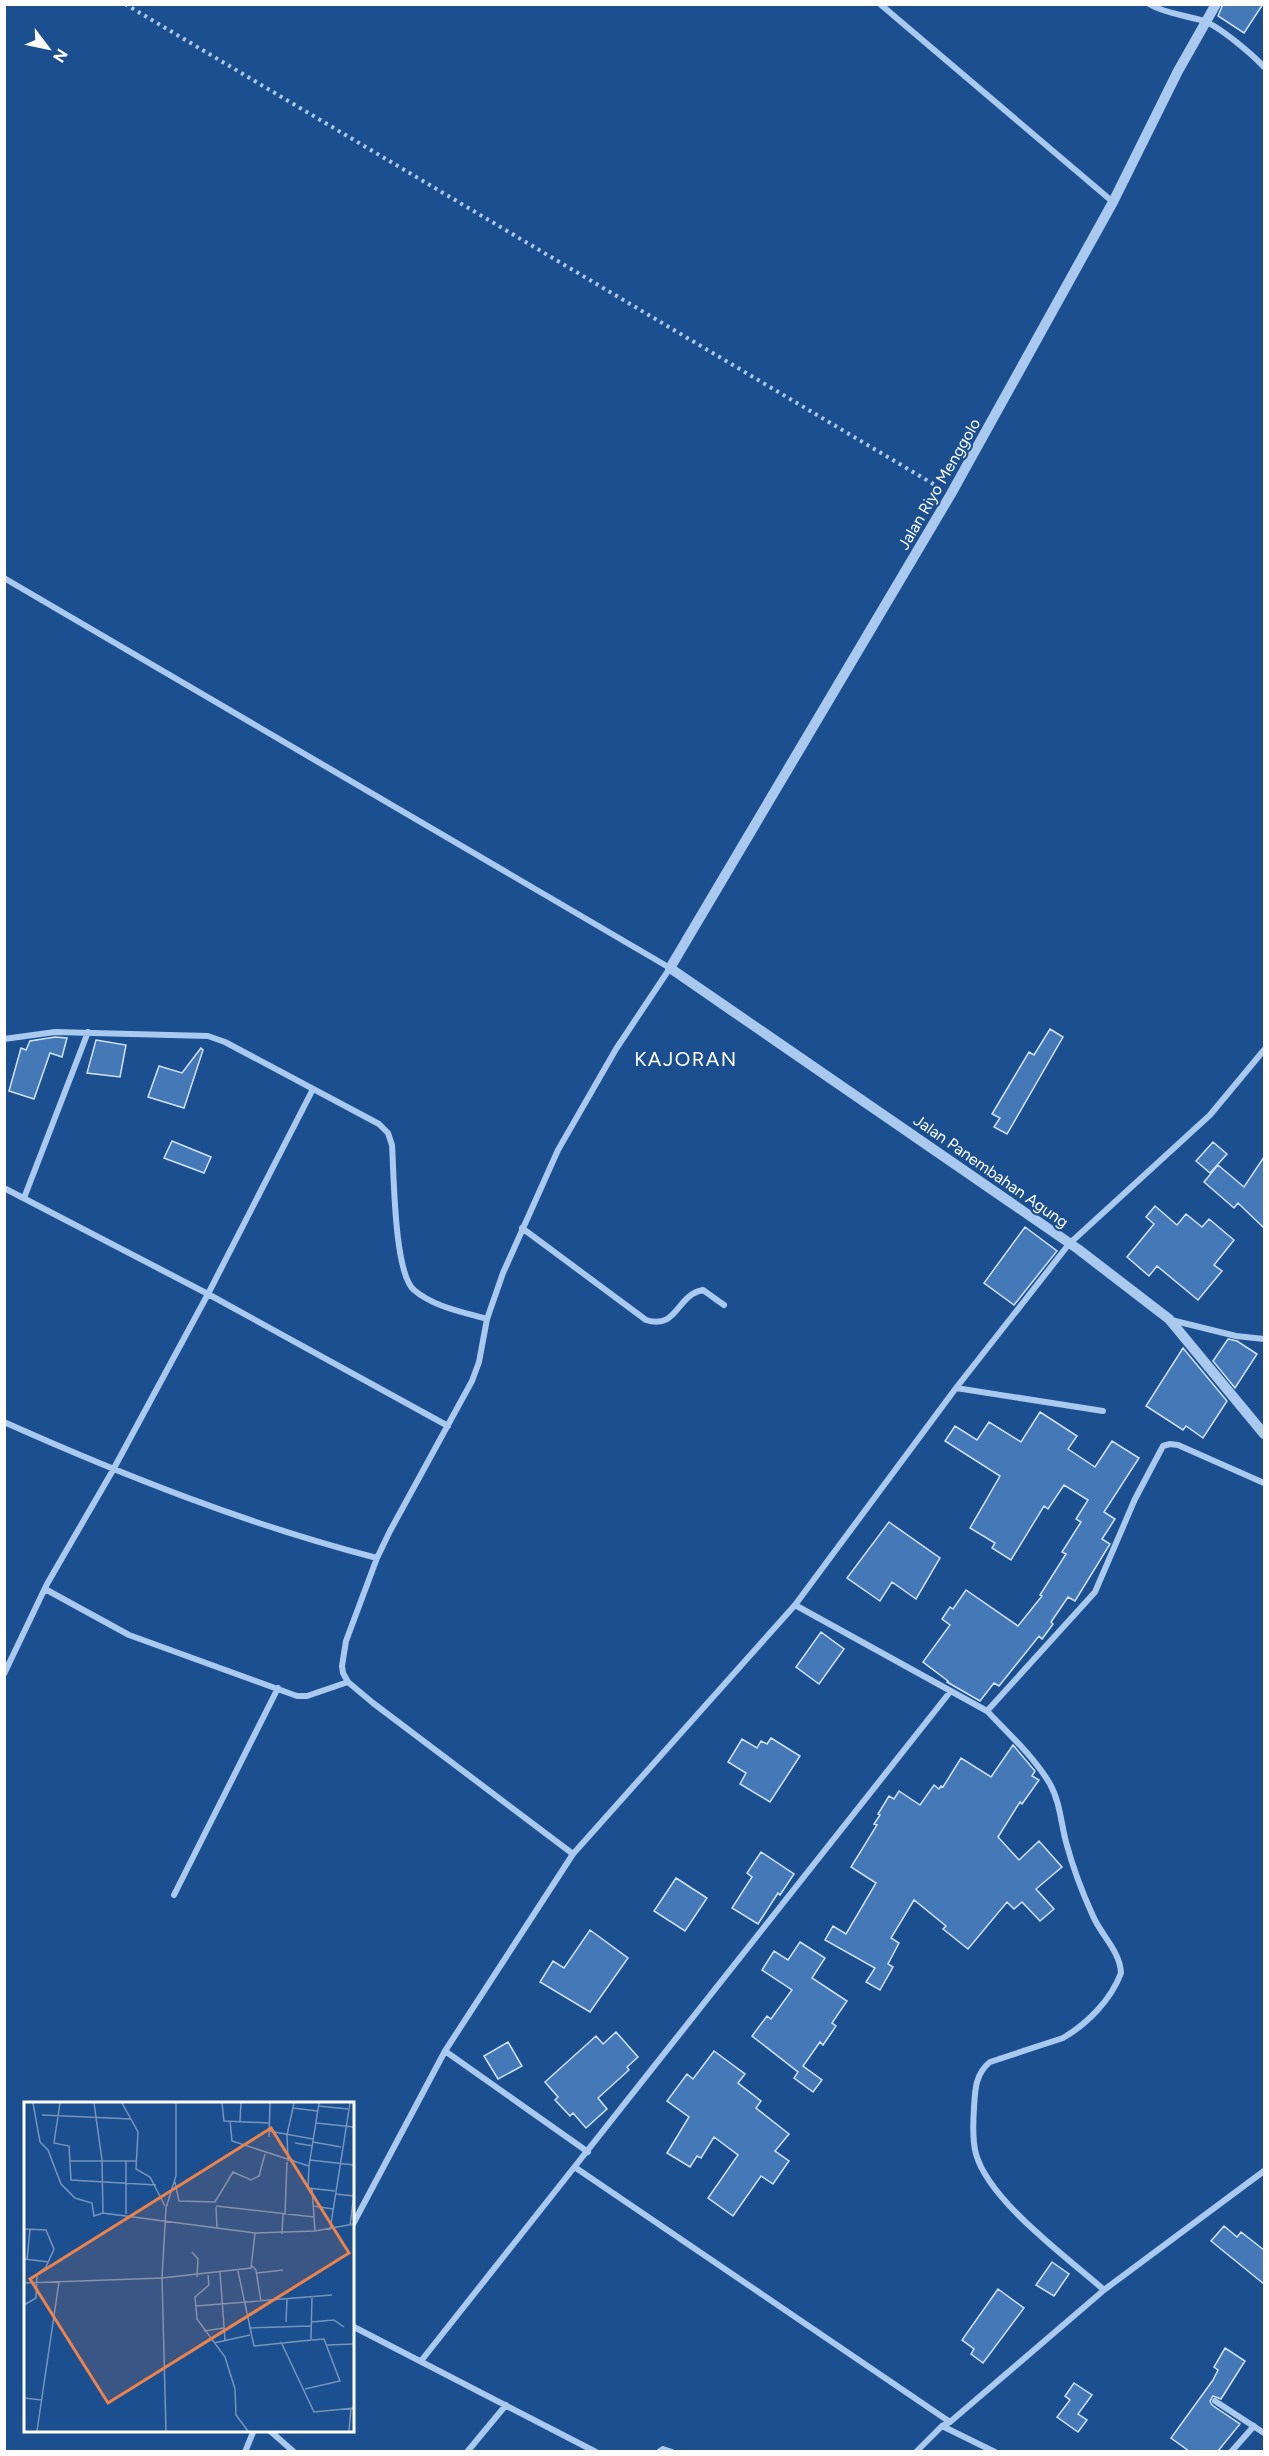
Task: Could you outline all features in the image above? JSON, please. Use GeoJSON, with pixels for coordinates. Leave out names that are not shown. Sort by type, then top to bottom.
{"type":"FeatureCollection","features":[{"type":"Feature","properties":{"kind":"street"},"geometry":{"type":"LineString","coordinates":[[880,4],[1113,202]]}},
{"type":"Feature","properties":{"kind":"street"},"geometry":{"type":"LineString","coordinates":[[1149,4],[1158,10],[1206,22],[1253,55],[1264,67]]}},
{"type":"Feature","properties":{"kind":"street","name":"Jalan Riyo Menggolo"},"geometry":{"type":"LineString","coordinates":[[670,968],[951,494],[1113,202],[1178,71],[1216,4]]}},
{"type":"Feature","properties":{"kind":"street"},"geometry":{"type":"LineString","coordinates":[[4,578],[670,968],[616,1049],[558,1150],[522,1228],[487,1319],[480,1362],[377,1558],[346,1641],[342,1666],[348,1682],[571,1852]]}},
{"type":"Feature","properties":{"kind":"street","name":"Jalan Panembahan Agung"},"geometry":{"type":"LineString","coordinates":[[670,968],[1074,1246],[1169,1319],[1264,1434]]}},
{"type":"Feature","properties":{"kind":"street"},"geometry":{"type":"LineString","coordinates":[[4,1039],[56,1032],[208,1036],[225,1042],[379,1124],[391,1138],[400,1258],[408,1284],[433,1302],[487,1319]]}},
{"type":"Feature","properties":{"kind":"street"},"geometry":{"type":"LineString","coordinates":[[24,1198],[88,1032]]}},
{"type":"Feature","properties":{"kind":"street"},"geometry":{"type":"LineString","coordinates":[[354,2222],[445,2050],[571,1852],[798,1607],[956,1388],[1074,1246],[1216,1109],[1264,1050]]}},
{"type":"Feature","properties":{"kind":"street"},"geometry":{"type":"LineString","coordinates":[[4,1674],[45,1589],[113,1470],[208,1294],[313,1089]]}},
{"type":"Feature","properties":{"kind":"street"},"geometry":{"type":"LineString","coordinates":[[4,1188],[208,1294],[448,1426]]}},
{"type":"Feature","properties":{"kind":"street"},"geometry":{"type":"LineString","coordinates":[[522,1228],[646,1320],[659,1323],[666,1321],[692,1294],[703,1290],[724,1305]]}},
{"type":"Feature","properties":{"kind":"street"},"geometry":{"type":"LineString","coordinates":[[1169,1319],[1236,1336],[1264,1339]]}},
{"type":"Feature","properties":{"kind":"street"},"geometry":{"type":"LineString","coordinates":[[956,1388],[1103,1411]]}},
{"type":"Feature","properties":{"kind":"street"},"geometry":{"type":"LineString","coordinates":[[4,1422],[113,1470],[315,1542],[377,1558]]}},
{"type":"Feature","properties":{"kind":"street"},"geometry":{"type":"LineString","coordinates":[[987,1711],[1095,1592],[1135,1499],[1163,1446],[1178,1445],[1264,1484]]}},
{"type":"Feature","properties":{"kind":"street"},"geometry":{"type":"LineString","coordinates":[[45,1589],[129,1635],[302,1697],[348,1682]]}},
{"type":"Feature","properties":{"kind":"street"},"geometry":{"type":"LineString","coordinates":[[798,1607],[987,1711],[1035,1763],[1052,1787],[1080,1886],[1096,1922],[1118,1958],[1121,1973],[1099,2009],[1074,2032],[1063,2038],[990,2062],[984,2068],[975,2089],[975,2152],[986,2178],[1003,2199],[1104,2290]]}},
{"type":"Feature","properties":{"kind":"street"},"geometry":{"type":"LineString","coordinates":[[174,1895],[278,1688]]}},
{"type":"Feature","properties":{"kind":"street"},"geometry":{"type":"LineString","coordinates":[[421,2361],[576,2168],[950,1692]]}},
{"type":"Feature","properties":{"kind":"street"},"geometry":{"type":"LineString","coordinates":[[445,2050],[588,2152]]}},
{"type":"Feature","properties":{"kind":"street"},"geometry":{"type":"LineString","coordinates":[[576,2168],[950,2422]]}},
{"type":"Feature","properties":{"kind":"street"},"geometry":{"type":"LineString","coordinates":[[916,2451],[942,2426],[950,2422],[1104,2290],[1264,2171]]}},
{"type":"Feature","properties":{"kind":"street"},"geometry":{"type":"LineString","coordinates":[[354,2327],[596,2451]]}},
{"type":"Feature","properties":{"kind":"street"},"geometry":{"type":"LineString","coordinates":[[1215,2401],[1264,2433]]}},
{"type":"Feature","properties":{"kind":"street"},"geometry":{"type":"LineString","coordinates":[[467,2451],[506,2405]]}},
{"type":"Feature","properties":{"kind":"street"},"geometry":{"type":"LineString","coordinates":[[942,2426],[995,2451]]}},
{"type":"Feature","properties":{"kind":"street"},"geometry":{"type":"LineString","coordinates":[[1231,2451],[1254,2426]]}},
{"type":"Feature","properties":{"kind":"street"},"geometry":{"type":"LineString","coordinates":[[245,2451],[253,2432]]}},
{"type":"Feature","properties":{"kind":"street"},"geometry":{"type":"LineString","coordinates":[[271,2432],[294,2451]]}},
{"type":"Feature","properties":{"kind":"street"},"geometry":{"type":"LineString","coordinates":[[659,2451],[663,2449],[672,2451]]}},
{"type":"Feature","properties":{"kind":"path"},"geometry":{"type":"LineString","coordinates":[[125,4],[951,494]]}},
{"type":"Feature","properties":{"kind":"building"},"geometry":{"type":"Polygon","coordinates":[[[1223,4],[1263,4],[1244,33],[1218,16],[1223,4]]]}},
{"type":"Feature","properties":{"kind":"building"},"geometry":{"type":"Polygon","coordinates":[[[1050,1029],[1063,1037],[1007,1134],[994,1127],[1000,1118],[992,1114],[1029,1052],[1034,1055],[1050,1029]]]}},
{"type":"Feature","properties":{"kind":"building"},"geometry":{"type":"Polygon","coordinates":[[[55,1037],[67,1038],[62,1057],[50,1053],[34,1099],[9,1091],[21,1048],[26,1050],[30,1041],[55,1037]]]}},
{"type":"Feature","properties":{"kind":"building"},"geometry":{"type":"Polygon","coordinates":[[[96,1040],[126,1045],[120,1077],[87,1073],[96,1040]]]}},
{"type":"Feature","properties":{"kind":"building"},"geometry":{"type":"Polygon","coordinates":[[[201,1048],[203,1050],[184,1108],[148,1097],[159,1066],[182,1073],[201,1048]]]}},
{"type":"Feature","properties":{"kind":"building"},"geometry":{"type":"Polygon","coordinates":[[[172,1141],[211,1157],[204,1173],[164,1158],[172,1141]]]}},
{"type":"Feature","properties":{"kind":"building"},"geometry":{"type":"Polygon","coordinates":[[[1213,1142],[1227,1154],[1210,1173],[1196,1161],[1213,1142]]]}},
{"type":"Feature","properties":{"kind":"building"},"geometry":{"type":"Polygon","coordinates":[[[1264,1157],[1264,1228],[1238,1203],[1234,1208],[1204,1182],[1218,1165],[1244,1187],[1264,1157]]]}},
{"type":"Feature","properties":{"kind":"building"},"geometry":{"type":"Polygon","coordinates":[[[1155,1206],[1177,1225],[1186,1214],[1202,1227],[1209,1219],[1234,1240],[1214,1265],[1222,1271],[1198,1300],[1157,1266],[1149,1276],[1127,1257],[1154,1224],[1146,1217],[1155,1206]]]}},
{"type":"Feature","properties":{"kind":"building"},"geometry":{"type":"Polygon","coordinates":[[[1025,1227],[1057,1251],[1014,1305],[984,1283],[1025,1227]]]}},
{"type":"Feature","properties":{"kind":"building"},"geometry":{"type":"Polygon","coordinates":[[[1228,1339],[1237,1341],[1257,1354],[1235,1388],[1213,1361],[1228,1339]]]}},
{"type":"Feature","properties":{"kind":"building"},"geometry":{"type":"Polygon","coordinates":[[[1183,1348],[1227,1401],[1203,1438],[1186,1426],[1183,1430],[1146,1406],[1183,1348]]]}},
{"type":"Feature","properties":{"kind":"building"},"geometry":{"type":"Polygon","coordinates":[[[1040,1412],[1077,1436],[1068,1449],[1095,1467],[1112,1441],[1139,1458],[1104,1512],[1115,1519],[1102,1539],[1110,1544],[1075,1601],[1068,1597],[1042,1639],[1039,1636],[999,1686],[994,1683],[980,1701],[947,1682],[923,1662],[950,1625],[942,1619],[950,1607],[953,1609],[966,1590],[1018,1626],[1042,1596],[1040,1595],[1066,1554],[1062,1552],[1081,1522],[1076,1519],[1088,1500],[1064,1485],[1048,1509],[1044,1506],[1011,1560],[992,1548],[995,1543],[970,1528],[1000,1476],[945,1441],[955,1426],[977,1440],[989,1422],[1021,1442],[1040,1412]]]}},
{"type":"Feature","properties":{"kind":"building"},"geometry":{"type":"Polygon","coordinates":[[[889,1522],[940,1558],[916,1599],[892,1582],[880,1601],[847,1578],[889,1522]]]}},
{"type":"Feature","properties":{"kind":"building"},"geometry":{"type":"Polygon","coordinates":[[[821,1632],[844,1649],[819,1684],[796,1667],[821,1632]]]}},
{"type":"Feature","properties":{"kind":"building"},"geometry":{"type":"Polygon","coordinates":[[[771,1738],[800,1756],[770,1802],[740,1784],[746,1773],[728,1762],[742,1739],[757,1748],[761,1741],[767,1744],[771,1738]]]}},
{"type":"Feature","properties":{"kind":"building"},"geometry":{"type":"Polygon","coordinates":[[[1013,1745],[1035,1771],[1032,1776],[1039,1780],[1022,1804],[1020,1802],[998,1837],[1019,1860],[1039,1841],[1062,1867],[1036,1889],[1054,1909],[1040,1921],[1022,1902],[1014,1909],[1007,1902],[968,1949],[943,1929],[946,1926],[914,1900],[891,1938],[899,1943],[888,1964],[893,1967],[880,1990],[866,1982],[875,1968],[825,1940],[833,1926],[846,1934],[876,1883],[851,1867],[877,1825],[874,1824],[880,1815],[878,1814],[889,1796],[894,1799],[899,1791],[920,1805],[934,1785],[939,1789],[943,1787],[961,1758],[991,1777],[1013,1745]]]}},
{"type":"Feature","properties":{"kind":"building"},"geometry":{"type":"Polygon","coordinates":[[[761,1852],[794,1874],[780,1895],[778,1893],[758,1924],[732,1908],[752,1877],[747,1873],[761,1852]]]}},
{"type":"Feature","properties":{"kind":"building"},"geometry":{"type":"Polygon","coordinates":[[[676,1878],[707,1898],[685,1931],[654,1911],[676,1878]]]}},
{"type":"Feature","properties":{"kind":"building"},"geometry":{"type":"Polygon","coordinates":[[[590,1930],[628,1958],[590,2012],[540,1982],[553,1961],[564,1968],[590,1930]]]}},
{"type":"Feature","properties":{"kind":"building"},"geometry":{"type":"Polygon","coordinates":[[[800,1942],[825,1958],[812,1978],[847,2001],[832,2023],[836,2026],[823,2045],[820,2042],[803,2066],[822,2080],[813,2092],[794,2078],[798,2072],[752,2036],[767,2016],[771,2019],[792,1990],[762,1970],[774,1951],[788,1960],[800,1942]]]}},
{"type":"Feature","properties":{"kind":"building"},"geometry":{"type":"Polygon","coordinates":[[[616,2032],[638,2057],[627,2067],[629,2070],[598,2098],[607,2109],[586,2128],[573,2113],[570,2116],[555,2100],[558,2097],[545,2082],[596,2036],[603,2044],[616,2032]]]}},
{"type":"Feature","properties":{"kind":"building"},"geometry":{"type":"Polygon","coordinates":[[[508,2042],[522,2066],[498,2079],[484,2056],[508,2042]]]}},
{"type":"Feature","properties":{"kind":"building"},"geometry":{"type":"Polygon","coordinates":[[[714,2051],[745,2074],[738,2083],[761,2101],[756,2108],[789,2134],[775,2151],[789,2161],[773,2184],[761,2176],[733,2216],[708,2198],[738,2155],[714,2137],[701,2158],[697,2156],[690,2167],[667,2153],[689,2117],[667,2101],[687,2074],[693,2079],[714,2051]]]}},
{"type":"Feature","properties":{"kind":"building"},"geometry":{"type":"Polygon","coordinates":[[[1224,2226],[1237,2237],[1241,2232],[1264,2250],[1264,2284],[1211,2241],[1224,2226]]]}},
{"type":"Feature","properties":{"kind":"building"},"geometry":{"type":"Polygon","coordinates":[[[1052,2262],[1069,2274],[1054,2296],[1036,2285],[1052,2262]]]}},
{"type":"Feature","properties":{"kind":"building"},"geometry":{"type":"Polygon","coordinates":[[[998,2289],[1024,2308],[983,2363],[971,2354],[974,2349],[962,2340],[998,2289]]]}},
{"type":"Feature","properties":{"kind":"building"},"geometry":{"type":"Polygon","coordinates":[[[1225,2348],[1245,2361],[1221,2399],[1213,2396],[1210,2401],[1212,2405],[1240,2424],[1218,2451],[1189,2451],[1171,2438],[1213,2380],[1218,2370],[1214,2367],[1225,2348]]]}},
{"type":"Feature","properties":{"kind":"building"},"geometry":{"type":"Polygon","coordinates":[[[1074,2383],[1092,2395],[1078,2414],[1087,2420],[1078,2432],[1057,2417],[1070,2400],[1065,2396],[1074,2383]]]}},
{"type":"Feature","properties":{"kind":"district","name":"KAJORAN"},"geometry":{"type":"Point","coordinates":[686,1059]}}]}
